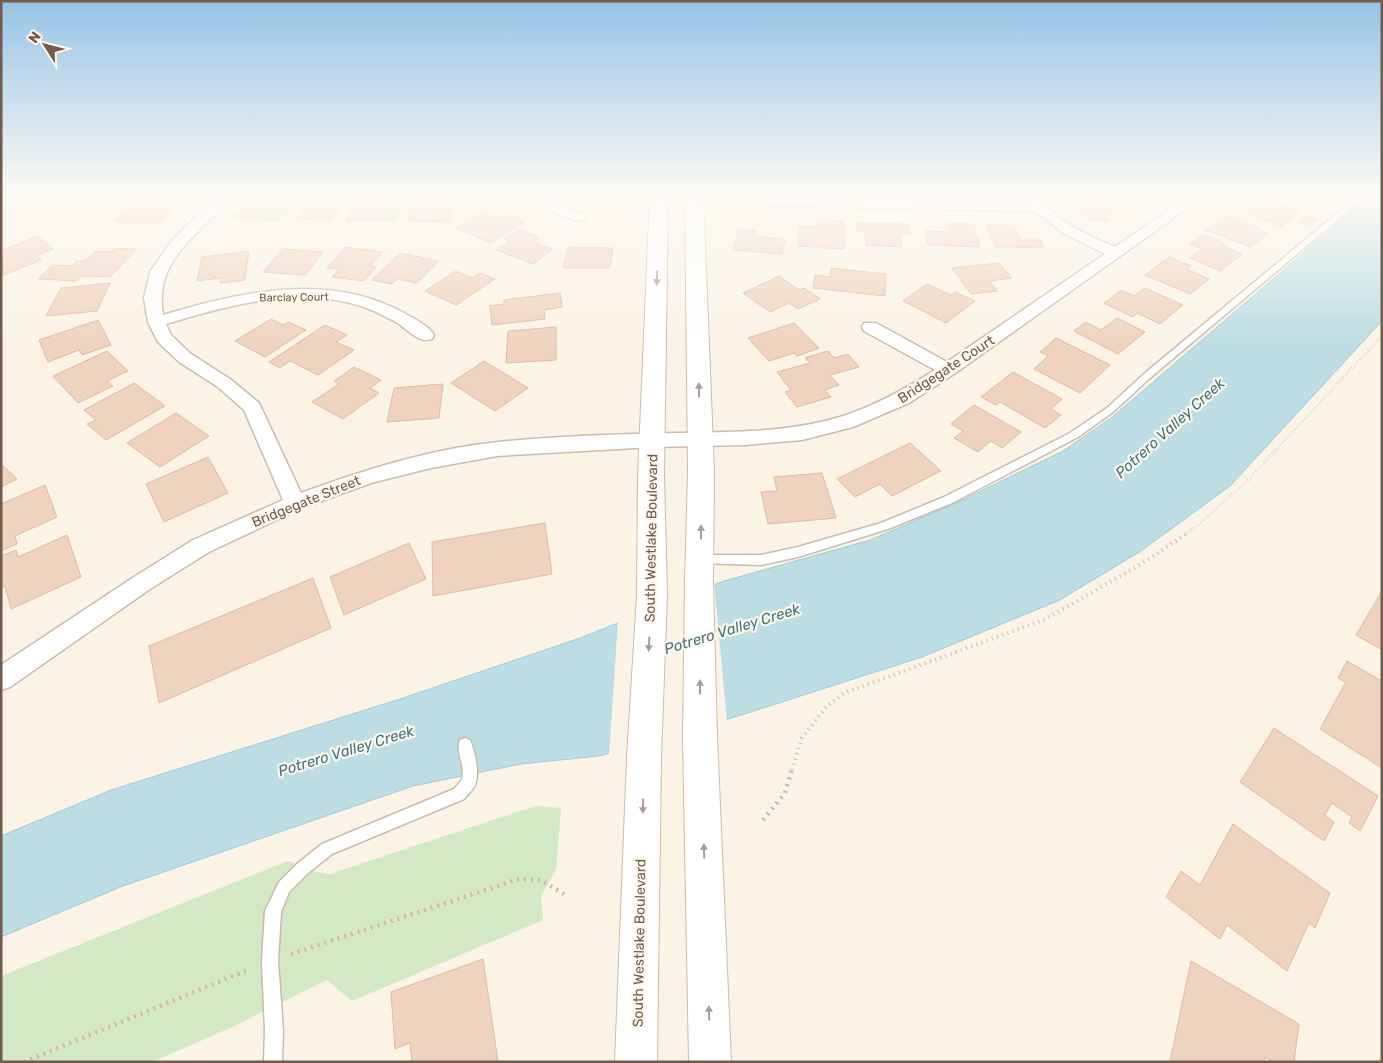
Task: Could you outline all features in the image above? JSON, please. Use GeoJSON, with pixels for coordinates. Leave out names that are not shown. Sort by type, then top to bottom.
{"type":"FeatureCollection","features":[{"type":"Feature","properties":{"kind":"main road","name":"South Westlake Boulevard"},"geometry":{"type":"LineString","coordinates":[[636,1062],[644,757],[652,595],[651,476],[659,245]]}},
{"type":"Feature","properties":{"kind":"main road"},"geometry":{"type":"LineString","coordinates":[[695,245],[700,439],[700,736],[710,1062]]}},
{"type":"Feature","properties":{"kind":"street"},"geometry":{"type":"LineString","coordinates":[[176,245],[158,272],[152,298],[156,322],[164,338],[185,358],[224,383],[252,407],[296,503]]}},
{"type":"Feature","properties":{"kind":"street"},"geometry":{"type":"LineString","coordinates":[[1097,245],[1116,253]]}},
{"type":"Feature","properties":{"kind":"street","name":"Bridgegate Court"},"geometry":{"type":"LineString","coordinates":[[653,440],[745,438],[802,433],[846,422],[903,399],[948,370],[1128,245]]}},
{"type":"Feature","properties":{"kind":"street","name":"Barclay Court"},"geometry":{"type":"LineString","coordinates":[[156,322],[247,298],[322,295],[347,298],[371,304],[394,314],[426,335]]}},
{"type":"Feature","properties":{"kind":"street"},"geometry":{"type":"LineString","coordinates":[[870,327],[948,370]]}},
{"type":"Feature","properties":{"kind":"street","name":"Bridgegate Street"},"geometry":{"type":"LineString","coordinates":[[1,679],[142,583],[201,546],[296,503],[367,477],[431,461],[478,452],[497,449],[653,440]]}},
{"type":"Feature","properties":{"kind":"lane"},"geometry":{"type":"LineString","coordinates":[[700,570],[798,552],[884,526],[948,500],[1059,443],[1110,410],[1147,376],[1303,245]]}},
{"type":"Feature","properties":{"kind":"lane"},"geometry":{"type":"LineString","coordinates":[[274,1062],[270,960],[273,911],[284,887],[302,869],[327,850],[459,794],[469,782],[469,763],[465,745]]}},
{"type":"Feature","properties":{"kind":"path"},"geometry":{"type":"LineString","coordinates":[[763,820],[785,793],[802,738],[832,702],[844,693],[1046,618],[1146,561],[1197,526],[1246,481],[1382,336]]}},
{"type":"Feature","properties":{"kind":"path"},"geometry":{"type":"LineString","coordinates":[[24,1062],[270,960],[519,879],[541,880],[567,896]]}},
{"type":"Feature","properties":{"kind":"green space"},"geometry":{"type":"Polygon","coordinates":[[[535,806],[561,808],[556,870],[541,896],[543,920],[352,1001],[327,980],[237,1025],[152,1062],[1,1062],[1,976],[288,861],[316,872],[330,874],[535,806]]]}},
{"type":"Feature","properties":{"kind":"water","name":"Potrero Valley Creek"},"geometry":{"type":"Polygon","coordinates":[[[1313,245],[1382,245],[1382,321],[1230,486],[1141,551],[1060,600],[922,657],[732,718],[599,756],[521,764],[413,786],[123,886],[1,937],[1,836],[111,790],[400,699],[580,638],[724,581],[870,540],[956,503],[1063,451],[1111,418],[1313,245]]]}},
{"type":"Feature","properties":{"kind":"pier"},"geometry":{"type":"Polygon","coordinates":[[[714,582],[727,722],[609,756],[618,620],[714,582]]]}},
{"type":"Feature","properties":{"kind":"building"},"geometry":{"type":"Polygon","coordinates":[[[16,245],[48,245],[54,249],[36,256],[41,260],[1,276],[1,251],[16,245]]]}},
{"type":"Feature","properties":{"kind":"building"},"geometry":{"type":"Polygon","coordinates":[[[504,245],[540,245],[553,249],[533,264],[496,250],[504,245]]]}},
{"type":"Feature","properties":{"kind":"building"},"geometry":{"type":"Polygon","coordinates":[[[734,245],[784,245],[782,254],[733,250],[734,245]]]}},
{"type":"Feature","properties":{"kind":"building"},"geometry":{"type":"Polygon","coordinates":[[[845,245],[845,249],[798,246],[845,245]]]}},
{"type":"Feature","properties":{"kind":"building"},"geometry":{"type":"Polygon","coordinates":[[[866,245],[901,245],[902,247],[866,245]]]}},
{"type":"Feature","properties":{"kind":"building"},"geometry":{"type":"Polygon","coordinates":[[[928,245],[979,245],[980,247],[928,245]]]}},
{"type":"Feature","properties":{"kind":"building"},"geometry":{"type":"Polygon","coordinates":[[[994,245],[1043,245],[1044,248],[995,247],[994,245]]]}},
{"type":"Feature","properties":{"kind":"building"},"geometry":{"type":"Polygon","coordinates":[[[1191,245],[1222,245],[1243,254],[1220,271],[1190,258],[1202,249],[1191,245]]]}},
{"type":"Feature","properties":{"kind":"building"},"geometry":{"type":"Polygon","coordinates":[[[346,247],[383,252],[370,266],[376,267],[364,281],[332,277],[339,269],[327,268],[346,247]]]}},
{"type":"Feature","properties":{"kind":"building"},"geometry":{"type":"Polygon","coordinates":[[[568,247],[613,248],[610,268],[563,268],[568,247]]]}},
{"type":"Feature","properties":{"kind":"building"},"geometry":{"type":"Polygon","coordinates":[[[115,248],[137,249],[110,277],[81,276],[76,281],[38,279],[53,265],[72,266],[77,261],[85,261],[96,251],[112,252],[115,248]]]}},
{"type":"Feature","properties":{"kind":"building"},"geometry":{"type":"Polygon","coordinates":[[[283,249],[323,252],[305,275],[263,272],[283,249]]]}},
{"type":"Feature","properties":{"kind":"building"},"geometry":{"type":"Polygon","coordinates":[[[249,251],[245,280],[220,283],[221,278],[197,281],[202,257],[249,251]]]}},
{"type":"Feature","properties":{"kind":"building"},"geometry":{"type":"Polygon","coordinates":[[[400,253],[439,261],[417,283],[397,279],[392,284],[372,280],[400,253]]]}},
{"type":"Feature","properties":{"kind":"building"},"geometry":{"type":"Polygon","coordinates":[[[1169,257],[1191,266],[1187,269],[1209,279],[1190,294],[1145,275],[1169,257]]]}},
{"type":"Feature","properties":{"kind":"building"},"geometry":{"type":"Polygon","coordinates":[[[999,263],[1012,278],[990,281],[997,291],[971,294],[952,268],[999,263]]]}},
{"type":"Feature","properties":{"kind":"building"},"geometry":{"type":"Polygon","coordinates":[[[831,268],[886,274],[885,296],[813,288],[815,275],[830,277],[831,268]]]}},
{"type":"Feature","properties":{"kind":"building"},"geometry":{"type":"Polygon","coordinates":[[[456,271],[472,278],[480,273],[495,279],[456,305],[425,291],[456,271]]]}},
{"type":"Feature","properties":{"kind":"building"},"geometry":{"type":"Polygon","coordinates":[[[779,276],[799,290],[804,288],[820,299],[798,309],[789,303],[770,312],[743,293],[779,276]]]}},
{"type":"Feature","properties":{"kind":"building"},"geometry":{"type":"Polygon","coordinates":[[[110,283],[97,311],[46,316],[61,288],[110,283]]]}},
{"type":"Feature","properties":{"kind":"building"},"geometry":{"type":"Polygon","coordinates":[[[927,284],[951,295],[955,292],[975,301],[946,323],[903,301],[927,284]]]}},
{"type":"Feature","properties":{"kind":"building"},"geometry":{"type":"Polygon","coordinates":[[[1145,288],[1183,305],[1160,324],[1137,313],[1133,317],[1104,303],[1121,290],[1134,296],[1145,288]]]}},
{"type":"Feature","properties":{"kind":"building"},"geometry":{"type":"Polygon","coordinates":[[[560,293],[562,307],[544,310],[545,319],[492,325],[490,306],[504,304],[504,300],[560,293]]]}},
{"type":"Feature","properties":{"kind":"building"},"geometry":{"type":"Polygon","coordinates":[[[1117,318],[1145,332],[1118,354],[1074,331],[1086,322],[1101,330],[1117,318]]]}},
{"type":"Feature","properties":{"kind":"building"},"geometry":{"type":"Polygon","coordinates":[[[271,319],[283,325],[288,322],[306,330],[265,357],[235,341],[271,319]]]}},
{"type":"Feature","properties":{"kind":"building"},"geometry":{"type":"Polygon","coordinates":[[[98,320],[111,345],[82,355],[79,350],[48,362],[39,340],[98,320]]]}},
{"type":"Feature","properties":{"kind":"building"},"geometry":{"type":"Polygon","coordinates":[[[794,323],[819,348],[797,356],[794,353],[769,361],[748,338],[794,323]]]}},
{"type":"Feature","properties":{"kind":"building"},"geometry":{"type":"Polygon","coordinates":[[[325,325],[347,335],[336,342],[354,350],[318,375],[290,361],[280,368],[269,362],[325,325]]]}},
{"type":"Feature","properties":{"kind":"building"},"geometry":{"type":"Polygon","coordinates":[[[556,327],[556,360],[506,363],[508,331],[556,327]]]}},
{"type":"Feature","properties":{"kind":"building"},"geometry":{"type":"Polygon","coordinates":[[[1056,338],[1110,365],[1080,393],[1034,369],[1048,356],[1040,352],[1056,338]]]}},
{"type":"Feature","properties":{"kind":"building"},"geometry":{"type":"Polygon","coordinates":[[[107,351],[128,371],[107,381],[113,386],[78,403],[53,376],[107,351]]]}},
{"type":"Feature","properties":{"kind":"building"},"geometry":{"type":"Polygon","coordinates":[[[828,351],[834,358],[848,354],[859,367],[830,375],[839,385],[825,390],[831,397],[797,407],[785,392],[791,390],[777,372],[810,363],[805,358],[828,351]]]}},
{"type":"Feature","properties":{"kind":"building"},"geometry":{"type":"Polygon","coordinates":[[[484,361],[528,388],[495,411],[451,383],[484,361]]]}},
{"type":"Feature","properties":{"kind":"building"},"geometry":{"type":"Polygon","coordinates":[[[354,367],[381,380],[370,388],[379,393],[343,419],[312,402],[339,384],[334,381],[354,367]]]}},
{"type":"Feature","properties":{"kind":"building"},"geometry":{"type":"Polygon","coordinates":[[[1013,372],[1062,399],[1051,409],[1061,415],[1045,428],[1000,402],[996,405],[981,397],[1013,372]]]}},
{"type":"Feature","properties":{"kind":"building"},"geometry":{"type":"Polygon","coordinates":[[[134,383],[165,406],[106,440],[87,424],[96,420],[84,410],[134,383]]]}},
{"type":"Feature","properties":{"kind":"building"},"geometry":{"type":"Polygon","coordinates":[[[443,384],[439,418],[387,422],[394,388],[443,384]]]}},
{"type":"Feature","properties":{"kind":"building"},"geometry":{"type":"Polygon","coordinates":[[[974,405],[1021,432],[1002,448],[991,441],[978,452],[954,438],[963,431],[951,424],[974,405]]]}},
{"type":"Feature","properties":{"kind":"building"},"geometry":{"type":"Polygon","coordinates":[[[176,413],[209,436],[160,467],[127,443],[176,413]]]}},
{"type":"Feature","properties":{"kind":"building"},"geometry":{"type":"Polygon","coordinates":[[[910,443],[941,471],[892,496],[880,484],[855,497],[837,479],[910,443]]]}},
{"type":"Feature","properties":{"kind":"building"},"geometry":{"type":"Polygon","coordinates":[[[208,457],[228,493],[164,522],[146,484],[208,457]]]}},
{"type":"Feature","properties":{"kind":"building"},"geometry":{"type":"Polygon","coordinates":[[[1,464],[17,479],[1,487],[1,464]]]}},
{"type":"Feature","properties":{"kind":"building"},"geometry":{"type":"Polygon","coordinates":[[[822,473],[836,518],[768,524],[761,492],[777,491],[774,477],[822,473]]]}},
{"type":"Feature","properties":{"kind":"building"},"geometry":{"type":"Polygon","coordinates":[[[45,485],[57,517],[15,536],[17,544],[1,551],[1,504],[45,485]]]}},
{"type":"Feature","properties":{"kind":"building"},"geometry":{"type":"Polygon","coordinates":[[[545,523],[552,574],[433,596],[432,542],[545,523]]]}},
{"type":"Feature","properties":{"kind":"building"},"geometry":{"type":"Polygon","coordinates":[[[67,535],[81,577],[11,609],[5,586],[1,588],[1,556],[16,550],[18,557],[67,535]]]}},
{"type":"Feature","properties":{"kind":"building"},"geometry":{"type":"Polygon","coordinates":[[[409,543],[426,579],[344,615],[330,577],[409,543]]]}},
{"type":"Feature","properties":{"kind":"building"},"geometry":{"type":"Polygon","coordinates":[[[313,578],[331,628],[159,703],[149,646],[313,578]]]}},
{"type":"Feature","properties":{"kind":"building"},"geometry":{"type":"Polygon","coordinates":[[[1382,591],[1382,650],[1356,635],[1382,591]]]}},
{"type":"Feature","properties":{"kind":"building"},"geometry":{"type":"Polygon","coordinates":[[[1347,661],[1382,681],[1382,768],[1320,729],[1346,682],[1338,678],[1347,661]]]}},
{"type":"Feature","properties":{"kind":"building"},"geometry":{"type":"Polygon","coordinates":[[[1274,728],[1378,796],[1360,831],[1349,823],[1352,817],[1332,803],[1325,815],[1334,822],[1324,841],[1240,782],[1274,728]]]}},
{"type":"Feature","properties":{"kind":"building"},"geometry":{"type":"Polygon","coordinates":[[[1233,824],[1330,893],[1315,928],[1309,923],[1287,971],[1227,925],[1220,939],[1166,897],[1181,871],[1200,885],[1233,824]]]}},
{"type":"Feature","properties":{"kind":"building"},"geometry":{"type":"Polygon","coordinates":[[[483,959],[498,1062],[412,1062],[410,1043],[395,1049],[391,992],[483,959]]]}},
{"type":"Feature","properties":{"kind":"building"},"geometry":{"type":"Polygon","coordinates":[[[1191,961],[1299,1024],[1294,1062],[1273,1062],[1265,1057],[1264,1062],[1170,1062],[1191,961]]]}}]}
